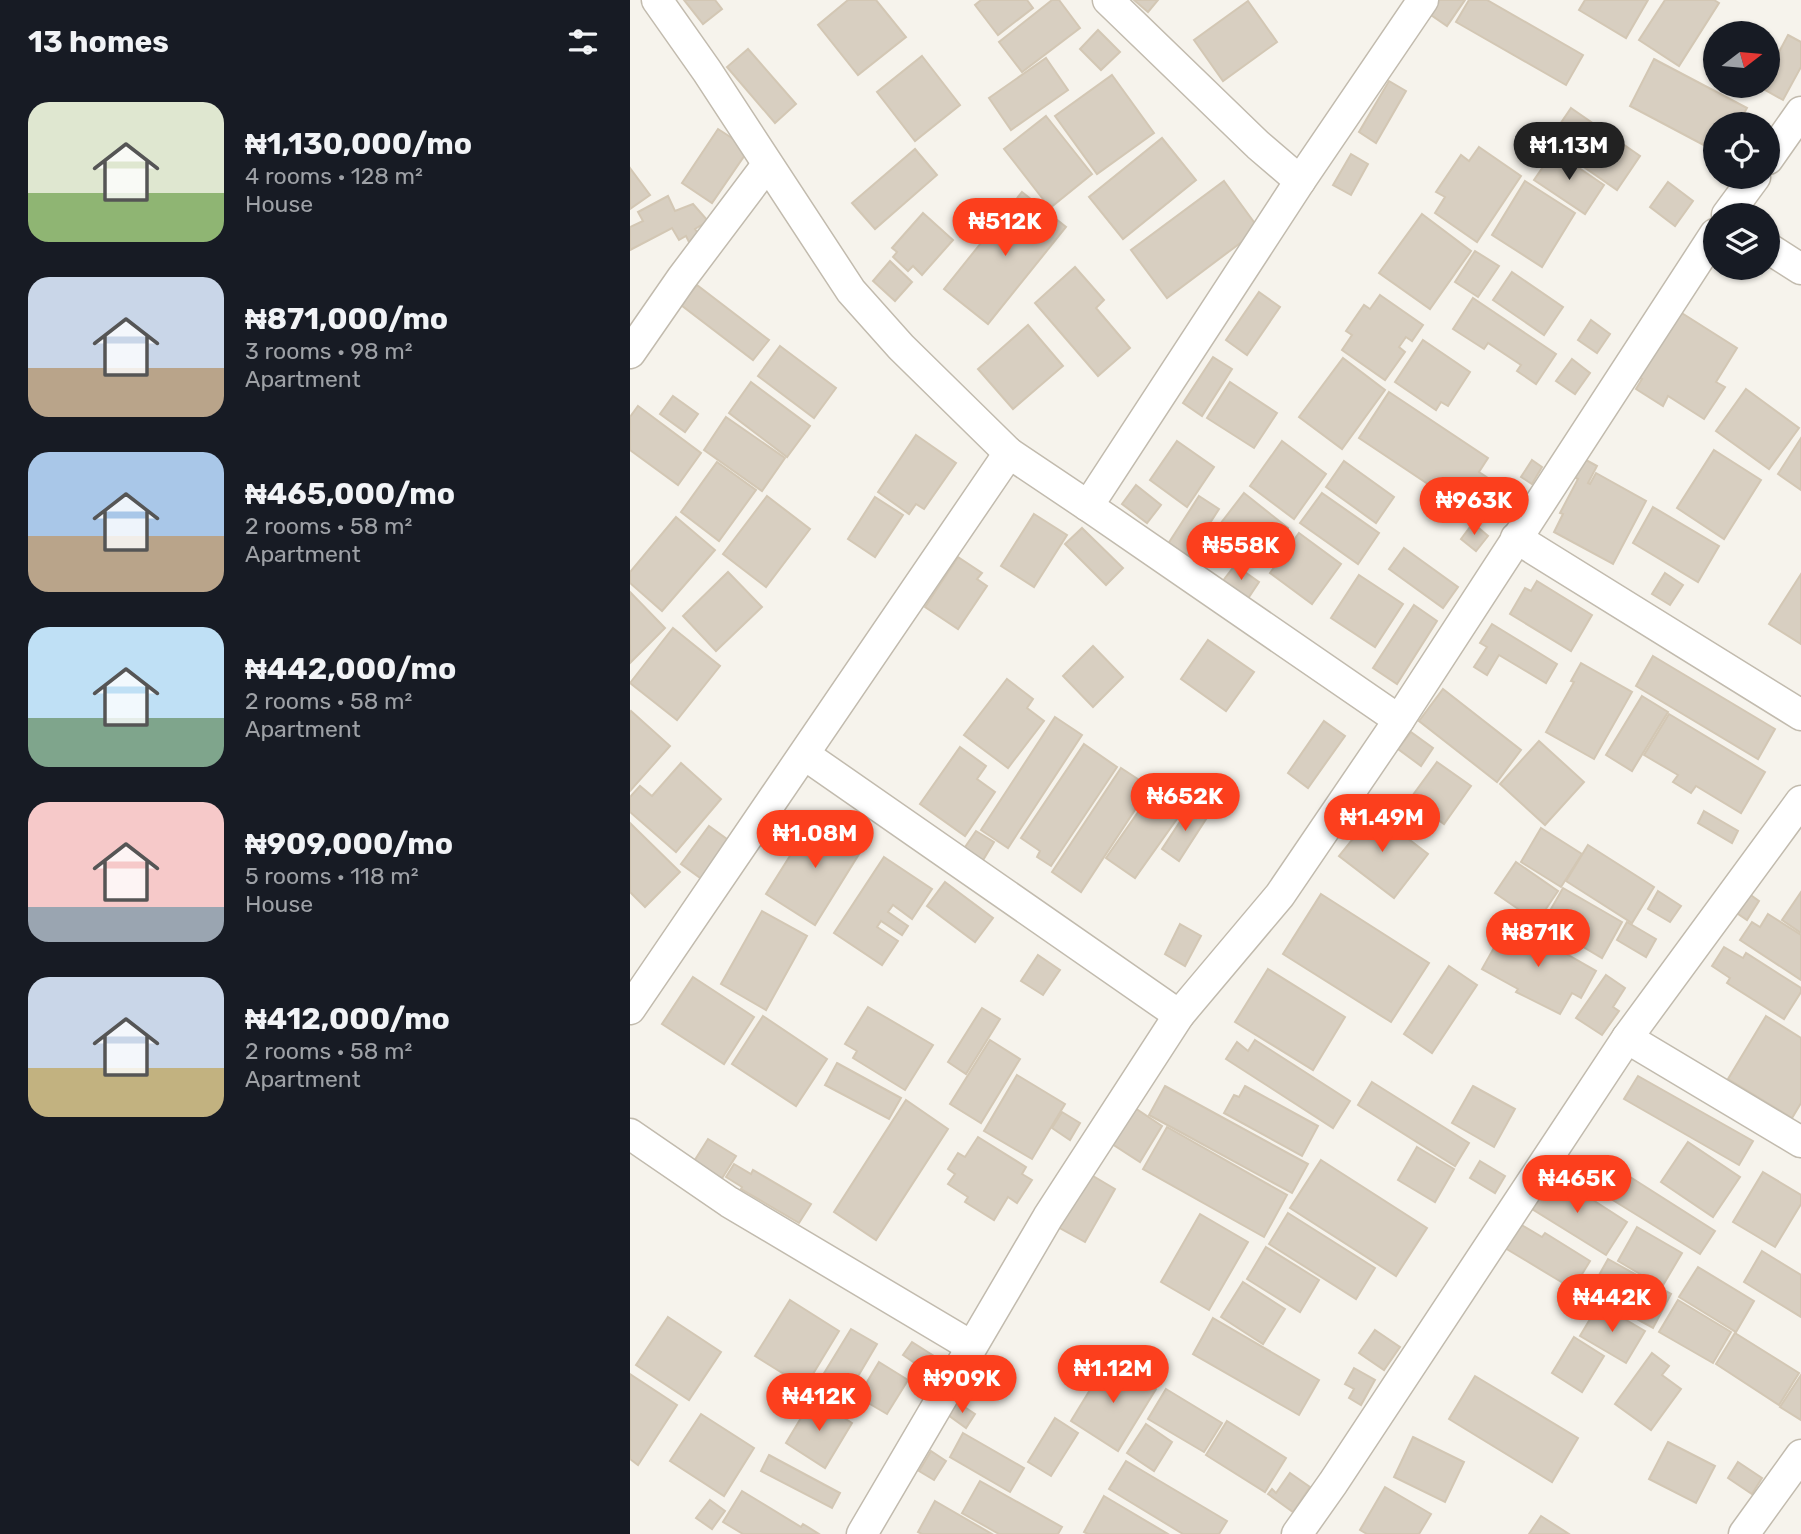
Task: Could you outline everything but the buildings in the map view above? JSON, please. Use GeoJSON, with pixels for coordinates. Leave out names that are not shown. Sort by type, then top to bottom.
{"type":"FeatureCollection","features":[{"type":"Feature","properties":{"kind":"street"},"geometry":{"type":"LineString","coordinates":[[657,0],[707,71],[851,291],[901,347],[1009,453],[1399,720]]}},
{"type":"Feature","properties":{"kind":"street"},"geometry":{"type":"LineString","coordinates":[[1108,0],[1258,145],[1300,181]]}},
{"type":"Feature","properties":{"kind":"street"},"geometry":{"type":"LineString","coordinates":[[1088,506],[1300,181],[1423,0]]}},
{"type":"Feature","properties":{"kind":"street"},"geometry":{"type":"LineString","coordinates":[[1780,142],[1801,112]]}},
{"type":"Feature","properties":{"kind":"street"},"geometry":{"type":"LineString","coordinates":[[630,353],[767,164]]}},
{"type":"Feature","properties":{"kind":"street"},"geometry":{"type":"LineString","coordinates":[[862,1534],[1048,1217],[1179,1015],[1280,895],[1399,720],[1703,252]]}},
{"type":"Feature","properties":{"kind":"street"},"geometry":{"type":"LineString","coordinates":[[1780,256],[1801,269]]}},
{"type":"Feature","properties":{"kind":"street"},"geometry":{"type":"LineString","coordinates":[[630,1009],[806,755],[1009,453]]}},
{"type":"Feature","properties":{"kind":"street"},"geometry":{"type":"LineString","coordinates":[[1516,538],[1801,715]]}},
{"type":"Feature","properties":{"kind":"street"},"geometry":{"type":"LineString","coordinates":[[806,755],[1179,1015]]}},
{"type":"Feature","properties":{"kind":"street"},"geometry":{"type":"LineString","coordinates":[[1297,1534],[1627,1038],[1801,801]]}},
{"type":"Feature","properties":{"kind":"street"},"geometry":{"type":"LineString","coordinates":[[1627,1038],[1801,1142]]}},
{"type":"Feature","properties":{"kind":"street"},"geometry":{"type":"LineString","coordinates":[[630,1134],[729,1202],[971,1346]]}},
{"type":"Feature","properties":{"kind":"street"},"geometry":{"type":"LineString","coordinates":[[1744,1534],[1801,1455]]}}]}
